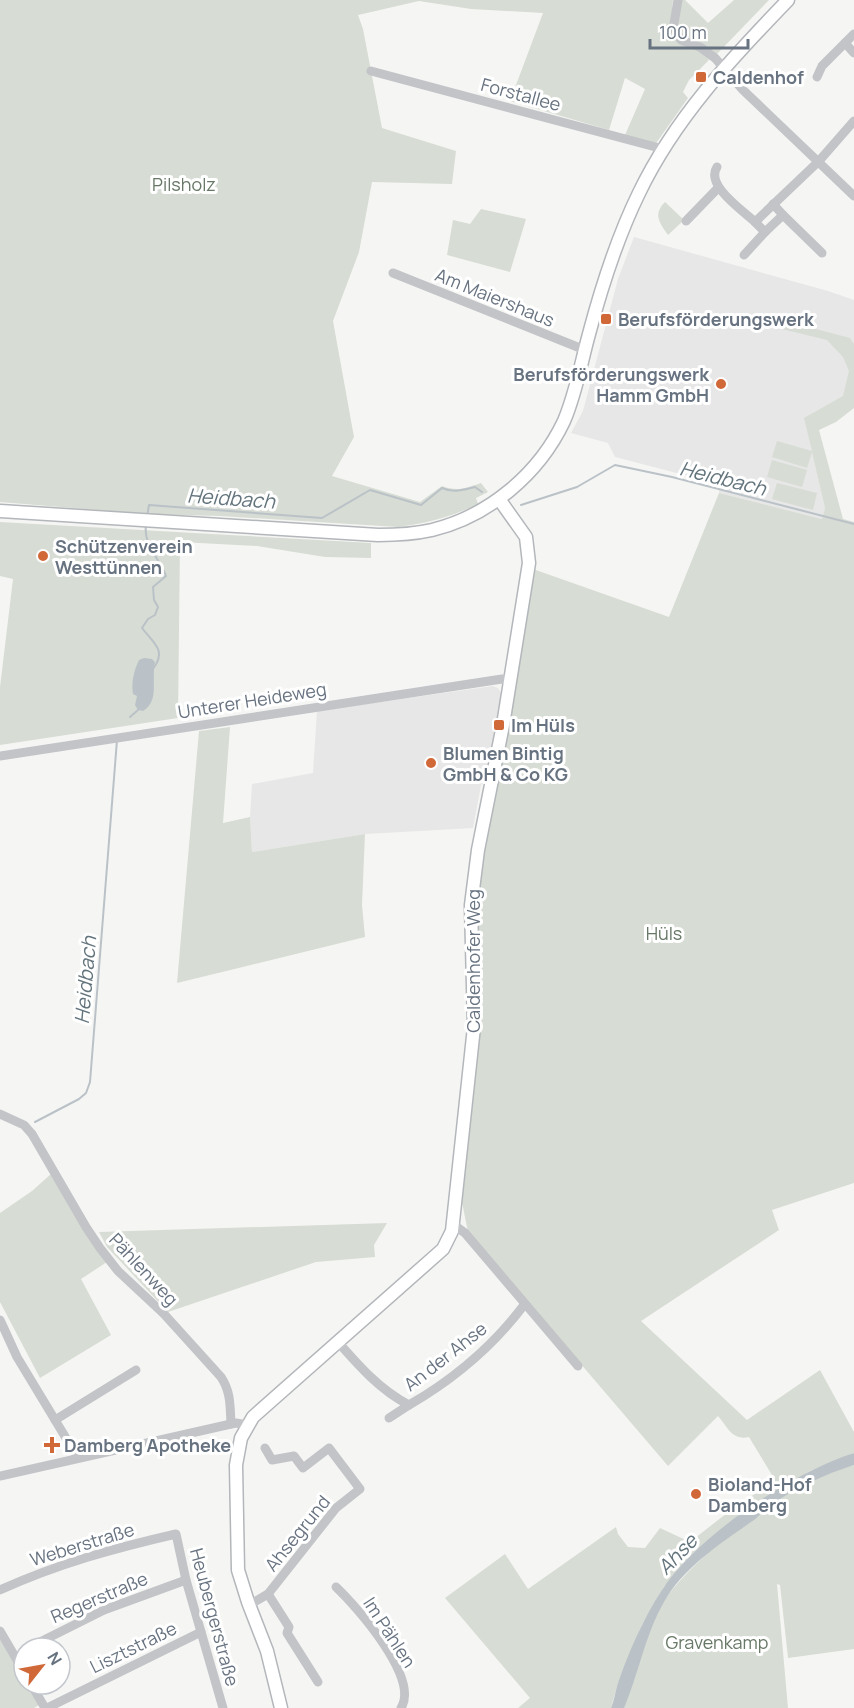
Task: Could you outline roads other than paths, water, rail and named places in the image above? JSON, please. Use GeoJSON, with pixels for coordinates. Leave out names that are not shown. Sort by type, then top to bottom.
{"type":"FeatureCollection","features":[{"type":"Feature","properties":{"kind":"main road"},"geometry":{"type":"LineString","coordinates":[[0,511],[378,536],[404,535],[430,530],[461,520],[499,499],[532,469],[557,435],[571,403],[609,265],[640,192],[663,148],[687,113],[723,69],[788,0]]}},
{"type":"Feature","properties":{"kind":"main road","name":"Caldenhofer Weg"},"geometry":{"type":"LineString","coordinates":[[281,1708],[267,1651],[238,1570],[235,1497],[237,1453],[247,1425],[260,1409],[438,1253],[449,1240],[454,1225],[474,1027],[471,905],[478,850],[503,725],[529,555],[526,537],[499,499]]}},
{"type":"Feature","properties":{"kind":"street"},"geometry":{"type":"LineString","coordinates":[[678,0],[674,24],[677,35],[687,43],[707,51],[749,96],[854,196]]}},
{"type":"Feature","properties":{"kind":"street"},"geometry":{"type":"LineString","coordinates":[[817,77],[822,66],[854,34]]}},
{"type":"Feature","properties":{"kind":"street"},"geometry":{"type":"LineString","coordinates":[[845,43],[854,53]]}},
{"type":"Feature","properties":{"kind":"street","name":"Forstallee"},"geometry":{"type":"LineString","coordinates":[[371,71],[663,148]]}},
{"type":"Feature","properties":{"kind":"street"},"geometry":{"type":"LineString","coordinates":[[755,222],[819,161],[854,122]]}},
{"type":"Feature","properties":{"kind":"street"},"geometry":{"type":"LineString","coordinates":[[717,166],[714,178],[718,188],[765,232]]}},
{"type":"Feature","properties":{"kind":"street"},"geometry":{"type":"LineString","coordinates":[[686,221],[718,188]]}},
{"type":"Feature","properties":{"kind":"street"},"geometry":{"type":"LineString","coordinates":[[773,204],[822,253]]}},
{"type":"Feature","properties":{"kind":"street"},"geometry":{"type":"LineString","coordinates":[[744,255],[783,215]]}},
{"type":"Feature","properties":{"kind":"street","name":"Am Maiershaus"},"geometry":{"type":"LineString","coordinates":[[393,273],[585,350]]}},
{"type":"Feature","properties":{"kind":"street","name":"Unterer Heideweg"},"geometry":{"type":"LineString","coordinates":[[0,756],[502,679],[510,680]]}},
{"type":"Feature","properties":{"kind":"street","name":"Pählenweg"},"geometry":{"type":"LineString","coordinates":[[0,1114],[24,1125],[32,1134],[100,1248],[118,1271],[164,1314],[221,1377],[230,1395],[231,1424]]}},
{"type":"Feature","properties":{"kind":"street"},"geometry":{"type":"LineString","coordinates":[[454,1225],[465,1233],[578,1366]]}},
{"type":"Feature","properties":{"kind":"street","name":"An der Ahse"},"geometry":{"type":"LineString","coordinates":[[389,1418],[430,1393],[475,1358],[505,1330],[524,1305]]}},
{"type":"Feature","properties":{"kind":"street"},"geometry":{"type":"LineString","coordinates":[[0,1320],[17,1357],[78,1458]]}},
{"type":"Feature","properties":{"kind":"street","name":"An der Ahse"},"geometry":{"type":"LineString","coordinates":[[338,1342],[372,1379],[409,1405]]}},
{"type":"Feature","properties":{"kind":"street"},"geometry":{"type":"LineString","coordinates":[[55,1420],[136,1370]]}},
{"type":"Feature","properties":{"kind":"street"},"geometry":{"type":"LineString","coordinates":[[0,1476],[231,1424],[247,1425]]}},
{"type":"Feature","properties":{"kind":"street","name":"Ahsegrund"},"geometry":{"type":"LineString","coordinates":[[249,1605],[268,1594],[336,1508],[360,1489],[329,1448],[303,1468],[294,1456],[272,1460],[265,1448]]}},
{"type":"Feature","properties":{"kind":"street","name":"Heubergerstraße"},"geometry":{"type":"LineString","coordinates":[[176,1534],[186,1580],[224,1708]]}},
{"type":"Feature","properties":{"kind":"street","name":"Weberstraße"},"geometry":{"type":"LineString","coordinates":[[0,1590],[45,1571],[112,1549],[176,1534]]}},
{"type":"Feature","properties":{"kind":"street","name":"Regerstraße"},"geometry":{"type":"LineString","coordinates":[[52,1636],[104,1610],[186,1580]]}},
{"type":"Feature","properties":{"kind":"street","name":"Im Pählen"},"geometry":{"type":"LineString","coordinates":[[336,1587],[373,1629],[397,1667],[405,1689],[406,1705]]}},
{"type":"Feature","properties":{"kind":"street","name":"Ahsegrund"},"geometry":{"type":"LineString","coordinates":[[268,1594],[289,1627],[287,1632],[318,1682]]}},
{"type":"Feature","properties":{"kind":"street"},"geometry":{"type":"LineString","coordinates":[[0,1631],[12,1652]]}},
{"type":"Feature","properties":{"kind":"street","name":"Lisztstraße"},"geometry":{"type":"LineString","coordinates":[[46,1708],[201,1632]]}},
{"type":"Feature","properties":{"kind":"waterway","name":"Heidbach"},"geometry":{"type":"LineString","coordinates":[[521,505],[577,487],[615,465],[672,477],[854,524]]}},
{"type":"Feature","properties":{"kind":"waterway","name":"Heidbach"},"geometry":{"type":"LineString","coordinates":[[147,517],[149,505],[322,518],[370,490],[421,505],[442,488],[454,491],[475,487],[482,492]]}},
{"type":"Feature","properties":{"kind":"waterway","name":"Heidbach"},"geometry":{"type":"LineString","coordinates":[[146,525],[149,545],[166,576],[153,587],[154,600],[158,607],[155,615],[148,619],[142,628],[159,652],[153,669]]}},
{"type":"Feature","properties":{"kind":"waterway","name":"Heidbach"},"geometry":{"type":"LineString","coordinates":[[130,717],[138,710]]}},
{"type":"Feature","properties":{"kind":"waterway","name":"Heidbach"},"geometry":{"type":"LineString","coordinates":[[35,1122],[79,1099],[86,1093],[90,1082],[117,740]]}},
{"type":"Feature","properties":{"kind":"place","name":"Caldenhof"},"geometry":{"type":"Point","coordinates":[701,77]}},
{"type":"Feature","properties":{"kind":"place","name":"Berufsförderungswerk"},"geometry":{"type":"Point","coordinates":[606,319]}},
{"type":"Feature","properties":{"kind":"place","name":"Berufsförderungswerk Hamm GmbH"},"geometry":{"type":"Point","coordinates":[721,384]}},
{"type":"Feature","properties":{"kind":"place","name":"Schützenverein Westtünnen"},"geometry":{"type":"Point","coordinates":[43,556]}},
{"type":"Feature","properties":{"kind":"place","name":"Im Hüls"},"geometry":{"type":"Point","coordinates":[499,725]}},
{"type":"Feature","properties":{"kind":"place","name":"Blumen Bintig GmbH & Co KG"},"geometry":{"type":"Point","coordinates":[431,763]}},
{"type":"Feature","properties":{"kind":"place","name":"Damberg Apotheke"},"geometry":{"type":"Point","coordinates":[52,1445]}},
{"type":"Feature","properties":{"kind":"place","name":"Bioland-Hof Damberg"},"geometry":{"type":"Point","coordinates":[696,1494]}},
{"type":"Feature","properties":{"kind":"park label","name":"Pilsholz"},"geometry":{"type":"Point","coordinates":[184,184]}},
{"type":"Feature","properties":{"kind":"park label","name":"Hüls"},"geometry":{"type":"Point","coordinates":[664,933]}},
{"type":"Feature","properties":{"kind":"park label","name":"Gravenkamp"},"geometry":{"type":"Point","coordinates":[717,1642]}},
{"type":"Feature","properties":{"kind":"water label","name":"Ahse"},"geometry":{"type":"Point","coordinates":[677,1554]}}]}
